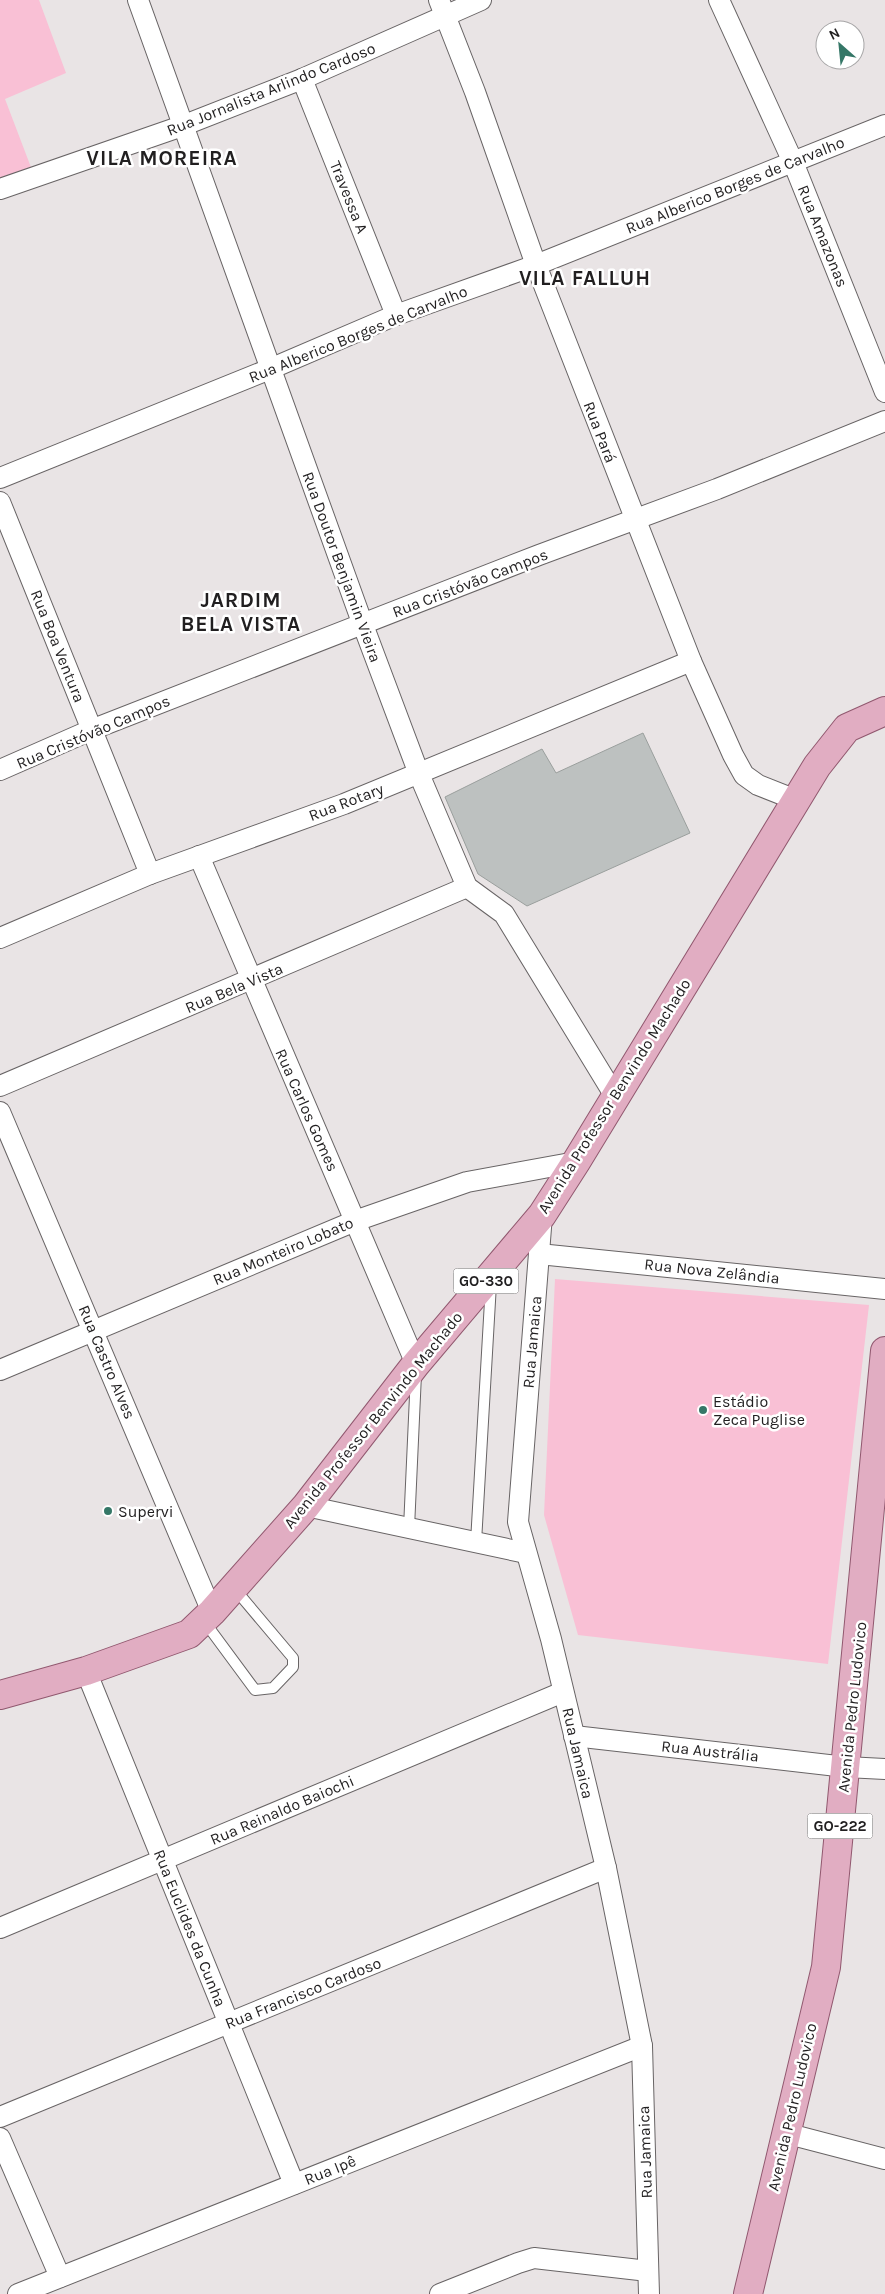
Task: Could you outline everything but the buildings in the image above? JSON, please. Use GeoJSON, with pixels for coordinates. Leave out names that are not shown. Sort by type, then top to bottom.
{"type":"FeatureCollection","features":[{"type":"Feature","properties":{"kind":"main road","name":"Avenida Professor Benvindo Machado"},"geometry":{"type":"LineString","coordinates":[[0,1695],[86,1671],[189,1634],[234,1588],[306,1506],[416,1364],[542,1215],[817,766],[846,728],[885,711]]}},
{"type":"Feature","properties":{"kind":"main road","name":"Avenida Pedro Ludovico"},"geometry":{"type":"LineString","coordinates":[[748,2294],[826,1967],[846,1766],[880,1471],[885,1351]]}},
{"type":"Feature","properties":{"kind":"street","name":"Rua Doutor Benjamin Vieira"},"geometry":{"type":"LineString","coordinates":[[138,0],[182,126],[253,314],[270,369],[363,625],[419,774],[467,887]]}},
{"type":"Feature","properties":{"kind":"street","name":"Rua Jornalista Arlindo Cardoso"},"geometry":{"type":"LineString","coordinates":[[0,189],[182,126],[302,79],[395,39],[444,14],[481,0]]}},
{"type":"Feature","properties":{"kind":"street","name":"Rua Amazonas"},"geometry":{"type":"LineString","coordinates":[[719,0],[793,162],[885,392]]}},
{"type":"Feature","properties":{"kind":"street","name":"Rua Pará"},"geometry":{"type":"LineString","coordinates":[[444,14],[536,265],[634,519],[691,661],[733,755],[744,775],[758,785],[796,800]]}},
{"type":"Feature","properties":{"kind":"street","name":"Travessa A"},"geometry":{"type":"LineString","coordinates":[[302,79],[396,315]]}},
{"type":"Feature","properties":{"kind":"street","name":"Rua Alberico Borges de Carvalho"},"geometry":{"type":"LineString","coordinates":[[0,478],[270,369],[396,315],[536,265],[885,125]]}},
{"type":"Feature","properties":{"kind":"street","name":"Rua Cristóvão Campos"},"geometry":{"type":"LineString","coordinates":[[0,770],[91,730],[634,519],[717,489],[885,421]]}},
{"type":"Feature","properties":{"kind":"street","name":"Rua Boa Ventura"},"geometry":{"type":"LineString","coordinates":[[0,502],[150,874]]}},
{"type":"Feature","properties":{"kind":"street","name":"Rua Rotary"},"geometry":{"type":"LineString","coordinates":[[0,938],[150,874],[344,804],[419,774],[691,661]]}},
{"type":"Feature","properties":{"kind":"street","name":"Rua Carlos Gomes"},"geometry":{"type":"LineString","coordinates":[[199,856],[416,1364]]}},
{"type":"Feature","properties":{"kind":"street","name":"Rua Bela Vista"},"geometry":{"type":"LineString","coordinates":[[0,1086],[251,981],[467,887]]}},
{"type":"Feature","properties":{"kind":"street"},"geometry":{"type":"LineString","coordinates":[[467,887],[504,914],[615,1096]]}},
{"type":"Feature","properties":{"kind":"street","name":"Rua Castro Alves"},"geometry":{"type":"LineString","coordinates":[[0,1112],[94,1330],[208,1616]]}},
{"type":"Feature","properties":{"kind":"street","name":"Rua Monteiro Lobato"},"geometry":{"type":"LineString","coordinates":[[0,1370],[355,1221],[467,1182],[576,1162]]}},
{"type":"Feature","properties":{"kind":"street","name":"Rua Jamaica"},"geometry":{"type":"LineString","coordinates":[[542,1215],[518,1522],[563,1692],[606,1868],[642,2046],[649,2294]]}},
{"type":"Feature","properties":{"kind":"street","name":"Rua Nova Zelândia"},"geometry":{"type":"LineString","coordinates":[[539,1254],[885,1288]]}},
{"type":"Feature","properties":{"kind":"street"},"geometry":{"type":"LineString","coordinates":[[306,1506],[526,1553]]}},
{"type":"Feature","properties":{"kind":"street","name":"Rua Euclides da Cunha"},"geometry":{"type":"LineString","coordinates":[[86,1671],[294,2184]]}},
{"type":"Feature","properties":{"kind":"street","name":"Rua Reinaldo Baiochi"},"geometry":{"type":"LineString","coordinates":[[0,1928],[563,1692]]}},
{"type":"Feature","properties":{"kind":"street","name":"Rua Austrália"},"geometry":{"type":"LineString","coordinates":[[574,1736],[885,1769]]}},
{"type":"Feature","properties":{"kind":"street","name":"Rua Francisco Cardoso"},"geometry":{"type":"LineString","coordinates":[[0,2117],[606,1868]]}},
{"type":"Feature","properties":{"kind":"street","name":"Rua Ipê"},"geometry":{"type":"LineString","coordinates":[[18,2294],[642,2046]]}},
{"type":"Feature","properties":{"kind":"street"},"geometry":{"type":"LineString","coordinates":[[785,2133],[885,2159]]}},
{"type":"Feature","properties":{"kind":"street"},"geometry":{"type":"LineString","coordinates":[[0,2138],[60,2277]]}},
{"type":"Feature","properties":{"kind":"street"},"geometry":{"type":"LineString","coordinates":[[440,2294],[476,2287],[518,2262],[534,2258],[648,2271]]}},
{"type":"Feature","properties":{"kind":"lane"},"geometry":{"type":"LineString","coordinates":[[476,1542],[492,1274]]}},
{"type":"Feature","properties":{"kind":"lane"},"geometry":{"type":"LineString","coordinates":[[409,1528],[416,1364]]}},
{"type":"Feature","properties":{"kind":"lane"},"geometry":{"type":"LineString","coordinates":[[208,1616],[255,1690],[273,1688],[293,1667],[293,1658],[234,1588]]}},
{"type":"Feature","properties":{"kind":"shaded area"},"geometry":{"type":"Polygon","coordinates":[[[0,0],[39,0],[66,73],[5,99],[32,170],[0,183],[0,0]]]}},
{"type":"Feature","properties":{"kind":"shaded area","name":"Estádio Zeca Puglise"},"geometry":{"type":"Polygon","coordinates":[[[555,1279],[869,1305],[828,1664],[578,1635],[544,1515],[555,1279]]]}},
{"type":"Feature","properties":{"kind":"place","name":"Estádio Zeca Puglise"},"geometry":{"type":"Point","coordinates":[703,1410]}},
{"type":"Feature","properties":{"kind":"place","name":"Supervi"},"geometry":{"type":"Point","coordinates":[108,1511]}},
{"type":"Feature","properties":{"kind":"district","name":"VILA MOREIRA"},"geometry":{"type":"Point","coordinates":[162,158]}},
{"type":"Feature","properties":{"kind":"district","name":"VILA FALLUH"},"geometry":{"type":"Point","coordinates":[585,278]}},
{"type":"Feature","properties":{"kind":"district","name":"JARDIM BELA VISTA"},"geometry":{"type":"Point","coordinates":[241,612]}}]}
